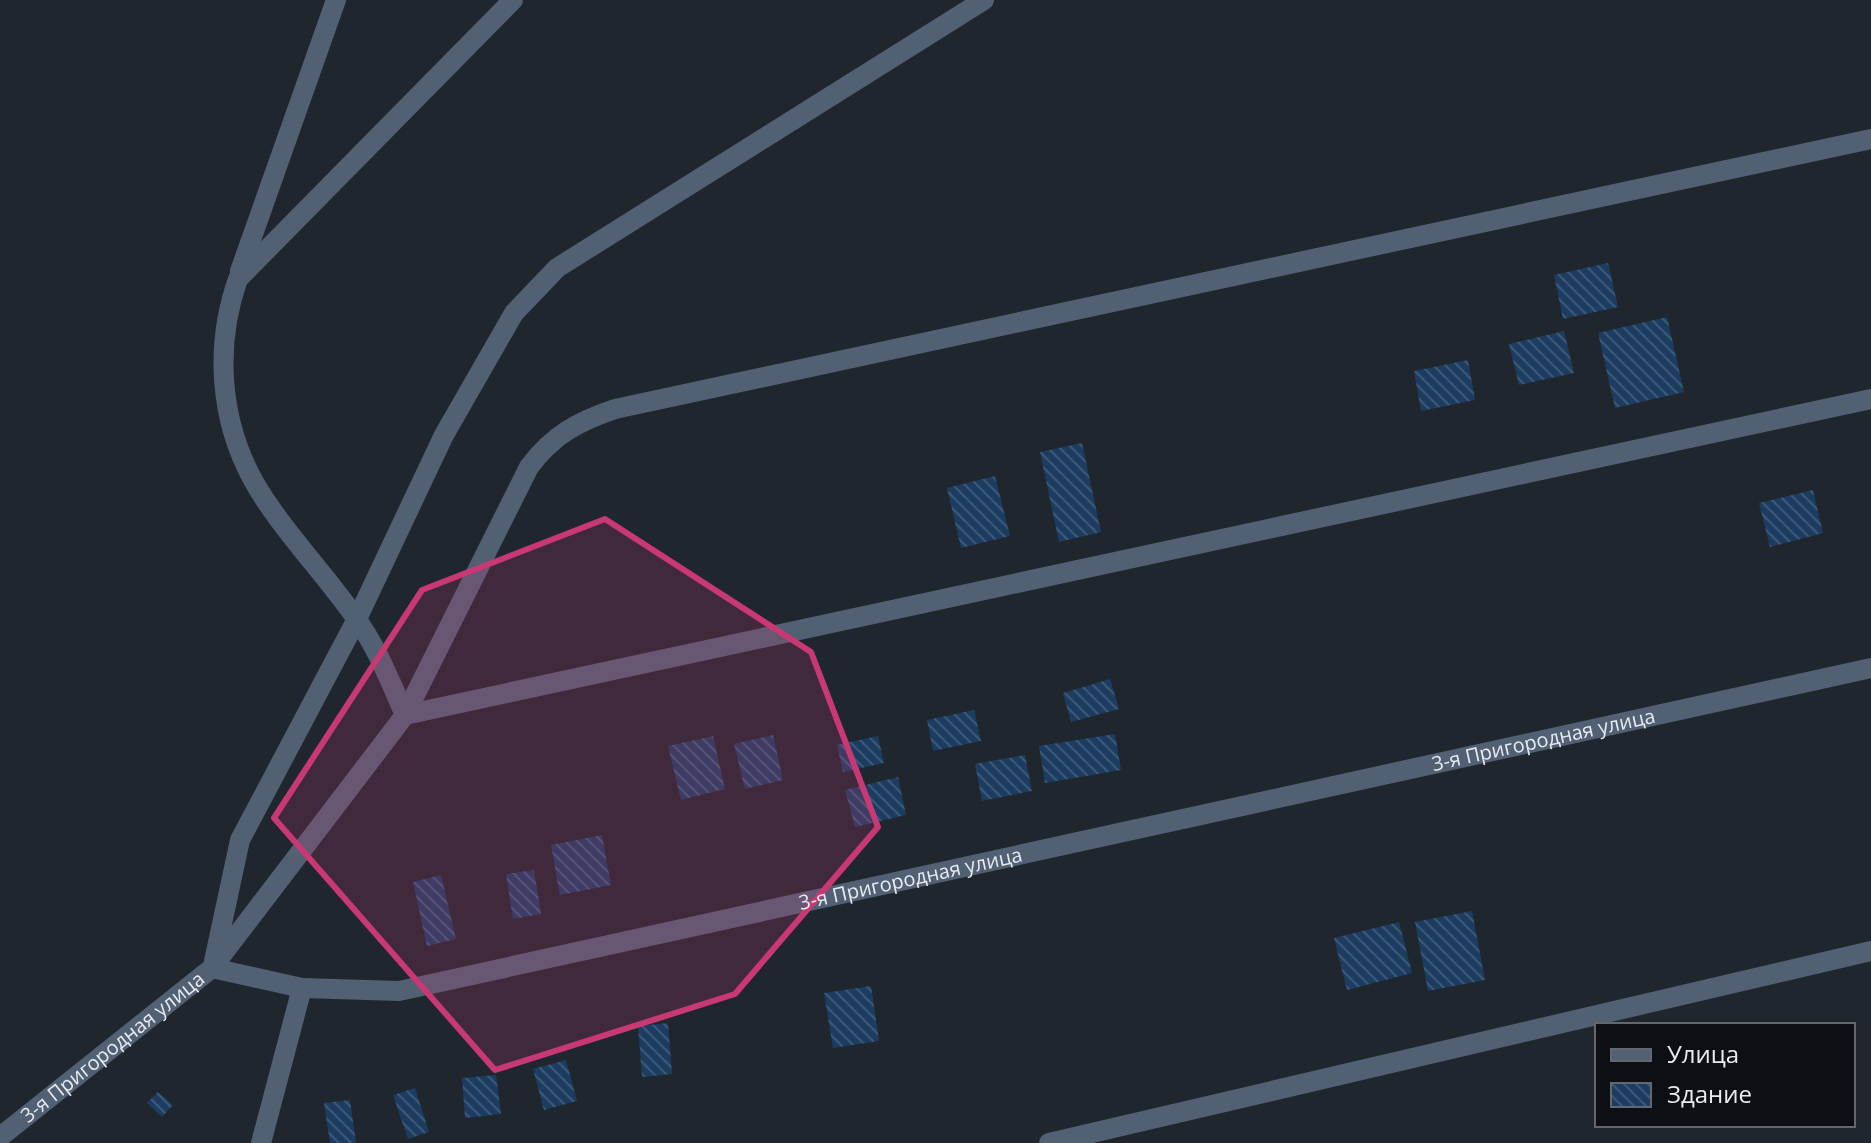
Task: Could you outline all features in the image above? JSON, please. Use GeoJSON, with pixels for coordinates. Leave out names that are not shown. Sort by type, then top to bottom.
{"type":"FeatureCollection","features":[{"type":"Feature","properties":{"kind":"street"},"geometry":{"type":"LineString","coordinates":[[336,0],[227,309],[222,370],[237,441],[253,480],[357,619],[382,660],[405,715]]}},
{"type":"Feature","properties":{"kind":"street"},"geometry":{"type":"LineString","coordinates":[[238,279],[513,0]]}},
{"type":"Feature","properties":{"kind":"street"},"geometry":{"type":"LineString","coordinates":[[212,968],[240,840],[357,619],[444,435],[514,313],[557,268],[984,0]]}},
{"type":"Feature","properties":{"kind":"street"},"geometry":{"type":"LineString","coordinates":[[212,968],[405,715],[529,467],[545,446],[568,427],[588,418],[1871,139]]}},
{"type":"Feature","properties":{"kind":"street"},"geometry":{"type":"LineString","coordinates":[[405,715],[1871,399]]}},
{"type":"Feature","properties":{"kind":"street","name":"3-я Пригородная улица"},"geometry":{"type":"LineString","coordinates":[[0,1137],[212,968],[302,988],[399,991],[1871,668]]}},
{"type":"Feature","properties":{"kind":"street"},"geometry":{"type":"LineString","coordinates":[[1049,1143],[1871,951]]}},
{"type":"Feature","properties":{"kind":"street"},"geometry":{"type":"LineString","coordinates":[[261,1143],[302,988]]}},
{"type":"Feature","properties":{"kind":"highlighted area"},"geometry":{"type":"Polygon","coordinates":[[[605,519],[811,652],[878,827],[735,994],[495,1070],[274,818],[422,590],[605,519]]]}},
{"type":"Feature","properties":{"kind":"building"},"geometry":{"type":"Polygon","coordinates":[[[1608,263],[1618,307],[1563,319],[1554,275],[1608,263]]]}},
{"type":"Feature","properties":{"kind":"building"},"geometry":{"type":"Polygon","coordinates":[[[1667,317],[1684,392],[1615,408],[1598,333],[1667,317]]]}},
{"type":"Feature","properties":{"kind":"building"},"geometry":{"type":"Polygon","coordinates":[[[1564,331],[1574,373],[1519,385],[1509,344],[1564,331]]]}},
{"type":"Feature","properties":{"kind":"building"},"geometry":{"type":"Polygon","coordinates":[[[1468,360],[1475,400],[1421,411],[1414,371],[1468,360]]]}},
{"type":"Feature","properties":{"kind":"building"},"geometry":{"type":"Polygon","coordinates":[[[1082,443],[1101,532],[1059,542],[1040,452],[1082,443]]]}},
{"type":"Feature","properties":{"kind":"building"},"geometry":{"type":"Polygon","coordinates":[[[995,476],[1010,536],[961,548],[947,488],[995,476]]]}},
{"type":"Feature","properties":{"kind":"building"},"geometry":{"type":"Polygon","coordinates":[[[1813,490],[1823,533],[1770,547],[1759,503],[1813,490]]]}},
{"type":"Feature","properties":{"kind":"building"},"geometry":{"type":"Polygon","coordinates":[[[1110,679],[1119,709],[1071,722],[1063,693],[1110,679]]]}},
{"type":"Feature","properties":{"kind":"building"},"geometry":{"type":"Polygon","coordinates":[[[974,710],[981,741],[933,751],[927,720],[974,710]]]}},
{"type":"Feature","properties":{"kind":"building"},"geometry":{"type":"Polygon","coordinates":[[[1115,734],[1121,770],[1045,783],[1039,746],[1115,734]]]}},
{"type":"Feature","properties":{"kind":"building"},"geometry":{"type":"Polygon","coordinates":[[[773,735],[783,780],[745,789],[734,744],[773,735]]]}},
{"type":"Feature","properties":{"kind":"building"},"geometry":{"type":"Polygon","coordinates":[[[713,736],[725,789],[681,800],[668,746],[713,736]]]}},
{"type":"Feature","properties":{"kind":"building"},"geometry":{"type":"Polygon","coordinates":[[[878,736],[884,763],[843,772],[837,745],[878,736]]]}},
{"type":"Feature","properties":{"kind":"building"},"geometry":{"type":"Polygon","coordinates":[[[1025,755],[1032,791],[982,801],[975,764],[1025,755]]]}},
{"type":"Feature","properties":{"kind":"building"},"geometry":{"type":"Polygon","coordinates":[[[898,777],[906,815],[855,827],[845,790],[898,777]]]}},
{"type":"Feature","properties":{"kind":"building"},"geometry":{"type":"Polygon","coordinates":[[[602,835],[611,885],[560,895],[551,845],[602,835]]]}},
{"type":"Feature","properties":{"kind":"building"},"geometry":{"type":"Polygon","coordinates":[[[534,870],[541,914],[513,919],[506,874],[534,870]]]}},
{"type":"Feature","properties":{"kind":"building"},"geometry":{"type":"Polygon","coordinates":[[[441,875],[456,939],[427,946],[413,882],[441,875]]]}},
{"type":"Feature","properties":{"kind":"building"},"geometry":{"type":"Polygon","coordinates":[[[1472,911],[1485,980],[1428,991],[1415,922],[1472,911]]]}},
{"type":"Feature","properties":{"kind":"building"},"geometry":{"type":"Polygon","coordinates":[[[1399,922],[1412,973],[1347,990],[1334,938],[1399,922]]]}},
{"type":"Feature","properties":{"kind":"building"},"geometry":{"type":"Polygon","coordinates":[[[871,986],[879,1041],[833,1048],[824,993],[871,986]]]}},
{"type":"Feature","properties":{"kind":"building"},"geometry":{"type":"Polygon","coordinates":[[[668,1023],[672,1074],[642,1077],[638,1026],[668,1023]]]}},
{"type":"Feature","properties":{"kind":"building"},"geometry":{"type":"Polygon","coordinates":[[[566,1060],[577,1101],[544,1110],[533,1069],[566,1060]]]}},
{"type":"Feature","properties":{"kind":"building"},"geometry":{"type":"Polygon","coordinates":[[[496,1075],[501,1114],[465,1118],[462,1078],[496,1075]]]}},
{"type":"Feature","properties":{"kind":"building"},"geometry":{"type":"Polygon","coordinates":[[[415,1088],[429,1132],[408,1139],[393,1095],[415,1088]]]}},
{"type":"Feature","properties":{"kind":"building"},"geometry":{"type":"Polygon","coordinates":[[[158,1092],[173,1105],[162,1117],[147,1103],[158,1092]]]}},
{"type":"Feature","properties":{"kind":"building"},"geometry":{"type":"Polygon","coordinates":[[[350,1100],[356,1143],[330,1143],[324,1103],[350,1100]]]}}]}
